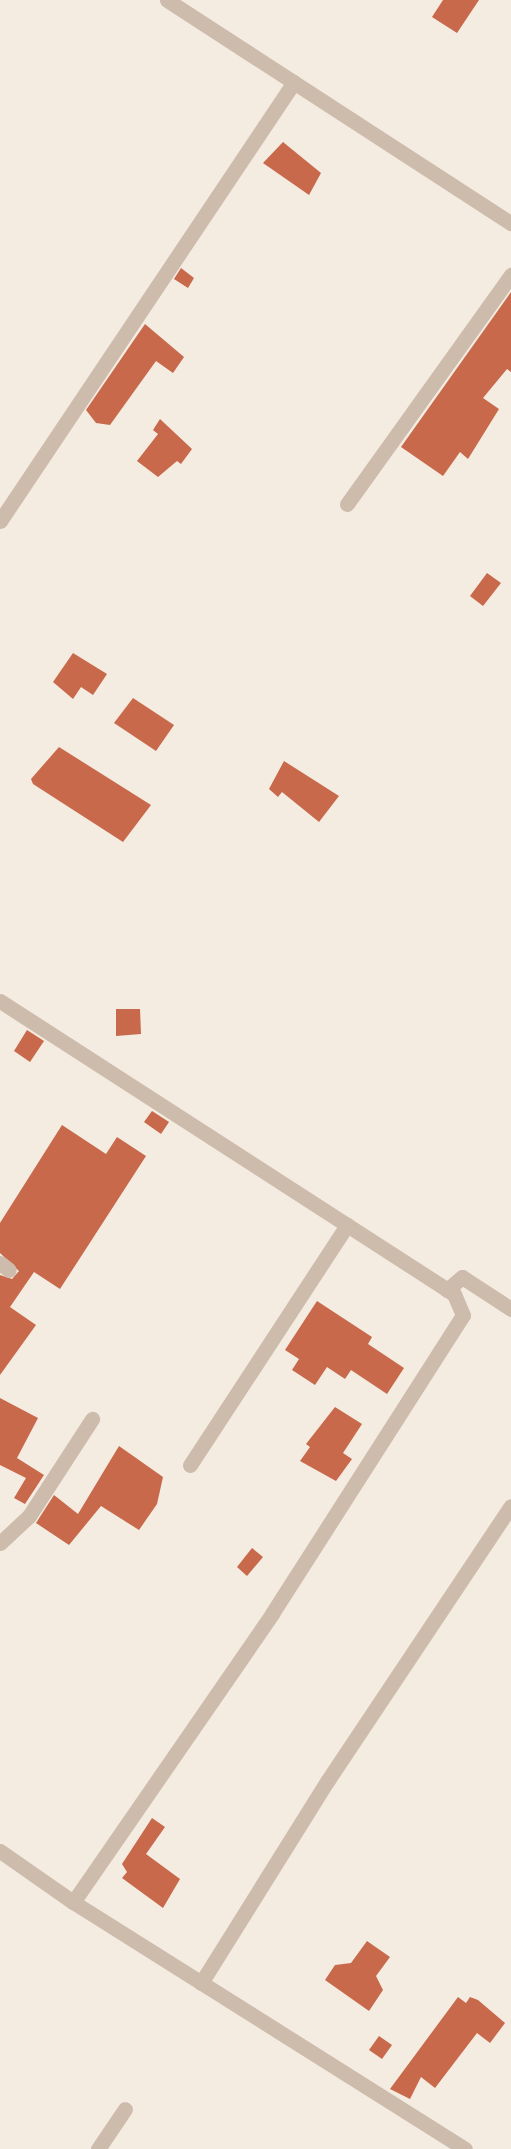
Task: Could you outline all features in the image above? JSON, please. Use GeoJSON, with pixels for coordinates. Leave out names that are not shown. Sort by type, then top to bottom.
{"type":"FeatureCollection","features":[{"type":"Feature","properties":{"kind":"street"},"geometry":{"type":"LineString","coordinates":[[167,0],[511,223]]}},
{"type":"Feature","properties":{"kind":"street"},"geometry":{"type":"LineString","coordinates":[[0,521],[294,82]]}},
{"type":"Feature","properties":{"kind":"street"},"geometry":{"type":"LineString","coordinates":[[346,504],[511,275]]}},
{"type":"Feature","properties":{"kind":"street"},"geometry":{"type":"LineString","coordinates":[[0,1001],[447,1290],[463,1309],[460,1326],[272,1614],[73,1902]]}},
{"type":"Feature","properties":{"kind":"street"},"geometry":{"type":"LineString","coordinates":[[190,1465],[347,1225]]}},
{"type":"Feature","properties":{"kind":"street"},"geometry":{"type":"LineString","coordinates":[[447,1290],[462,1277],[511,1309]]}},
{"type":"Feature","properties":{"kind":"street"},"geometry":{"type":"LineString","coordinates":[[0,1543],[29,1516],[92,1419]]}},
{"type":"Feature","properties":{"kind":"street"},"geometry":{"type":"LineString","coordinates":[[201,1983],[328,1780],[511,1506]]}},
{"type":"Feature","properties":{"kind":"street"},"geometry":{"type":"LineString","coordinates":[[0,1851],[73,1902],[465,2149]]}},
{"type":"Feature","properties":{"kind":"street"},"geometry":{"type":"LineString","coordinates":[[98,2149],[125,2109]]}},
{"type":"Feature","properties":{"kind":"building"},"geometry":{"type":"Polygon","coordinates":[[[443,0],[479,0],[457,33],[432,17],[443,0]]]}},
{"type":"Feature","properties":{"kind":"building"},"geometry":{"type":"Polygon","coordinates":[[[283,142],[321,173],[309,195],[263,163],[283,142]]]}},
{"type":"Feature","properties":{"kind":"building"},"geometry":{"type":"Polygon","coordinates":[[[181,268],[194,278],[188,288],[174,279],[181,268]]]}},
{"type":"Feature","properties":{"kind":"building"},"geometry":{"type":"Polygon","coordinates":[[[511,292],[511,372],[507,369],[483,398],[499,409],[468,459],[460,452],[443,476],[401,447],[511,292]]]}},
{"type":"Feature","properties":{"kind":"building"},"geometry":{"type":"Polygon","coordinates":[[[145,324],[184,357],[173,373],[156,361],[110,425],[96,423],[86,410],[145,324]]]}},
{"type":"Feature","properties":{"kind":"building"},"geometry":{"type":"Polygon","coordinates":[[[160,419],[192,449],[181,464],[177,461],[158,477],[137,461],[158,434],[153,430],[160,419]]]}},
{"type":"Feature","properties":{"kind":"building"},"geometry":{"type":"Polygon","coordinates":[[[487,573],[501,583],[483,606],[470,596],[487,573]]]}},
{"type":"Feature","properties":{"kind":"building"},"geometry":{"type":"Polygon","coordinates":[[[73,653],[107,674],[93,695],[81,687],[73,699],[53,682],[73,653]]]}},
{"type":"Feature","properties":{"kind":"building"},"geometry":{"type":"Polygon","coordinates":[[[133,698],[174,725],[156,751],[114,723],[133,698]]]}},
{"type":"Feature","properties":{"kind":"building"},"geometry":{"type":"Polygon","coordinates":[[[59,747],[151,805],[123,842],[33,784],[31,779],[59,747]]]}},
{"type":"Feature","properties":{"kind":"building"},"geometry":{"type":"Polygon","coordinates":[[[284,761],[339,796],[319,822],[282,792],[278,797],[269,789],[284,761]]]}},
{"type":"Feature","properties":{"kind":"building"},"geometry":{"type":"Polygon","coordinates":[[[116,1009],[140,1009],[141,1034],[116,1036],[116,1009]]]}},
{"type":"Feature","properties":{"kind":"building"},"geometry":{"type":"Polygon","coordinates":[[[27,1030],[44,1041],[30,1062],[14,1051],[27,1030]]]}},
{"type":"Feature","properties":{"kind":"building"},"geometry":{"type":"Polygon","coordinates":[[[152,1111],[169,1122],[161,1134],[144,1122],[152,1111]]]}},
{"type":"Feature","properties":{"kind":"building"},"geometry":{"type":"Polygon","coordinates":[[[62,1125],[106,1154],[117,1137],[146,1156],[60,1289],[34,1272],[10,1307],[36,1325],[0,1375],[0,1275],[12,1279],[19,1271],[0,1253],[0,1223],[62,1125]]]}},
{"type":"Feature","properties":{"kind":"building"},"geometry":{"type":"Polygon","coordinates":[[[317,1301],[372,1337],[368,1344],[404,1368],[387,1394],[351,1370],[345,1379],[327,1367],[315,1385],[292,1370],[299,1359],[285,1350],[317,1301]]]}},
{"type":"Feature","properties":{"kind":"building"},"geometry":{"type":"Polygon","coordinates":[[[0,1398],[38,1418],[17,1458],[44,1475],[25,1504],[14,1498],[26,1478],[0,1465],[0,1398]]]}},
{"type":"Feature","properties":{"kind":"building"},"geometry":{"type":"Polygon","coordinates":[[[335,1407],[362,1424],[343,1453],[352,1459],[336,1481],[300,1461],[310,1447],[306,1444],[335,1407]]]}},
{"type":"Feature","properties":{"kind":"building"},"geometry":{"type":"Polygon","coordinates":[[[119,1446],[163,1477],[157,1504],[139,1530],[101,1506],[69,1545],[36,1523],[54,1495],[78,1514],[119,1446]]]}},
{"type":"Feature","properties":{"kind":"building"},"geometry":{"type":"Polygon","coordinates":[[[252,1548],[263,1557],[247,1576],[237,1567],[252,1548]]]}},
{"type":"Feature","properties":{"kind":"building"},"geometry":{"type":"Polygon","coordinates":[[[152,1818],[165,1827],[146,1854],[180,1879],[163,1908],[122,1878],[127,1872],[122,1864],[152,1818]]]}},
{"type":"Feature","properties":{"kind":"building"},"geometry":{"type":"Polygon","coordinates":[[[367,1941],[390,1957],[376,1976],[383,1990],[369,2011],[325,1980],[335,1965],[351,1963],[367,1941]]]}},
{"type":"Feature","properties":{"kind":"building"},"geometry":{"type":"Polygon","coordinates":[[[458,1997],[466,2003],[470,1997],[478,2000],[505,2023],[490,2043],[477,2033],[435,2088],[421,2077],[410,2099],[390,2089],[458,1997]]]}},
{"type":"Feature","properties":{"kind":"building"},"geometry":{"type":"Polygon","coordinates":[[[379,2036],[392,2045],[382,2059],[369,2050],[379,2036]]]}}]}
